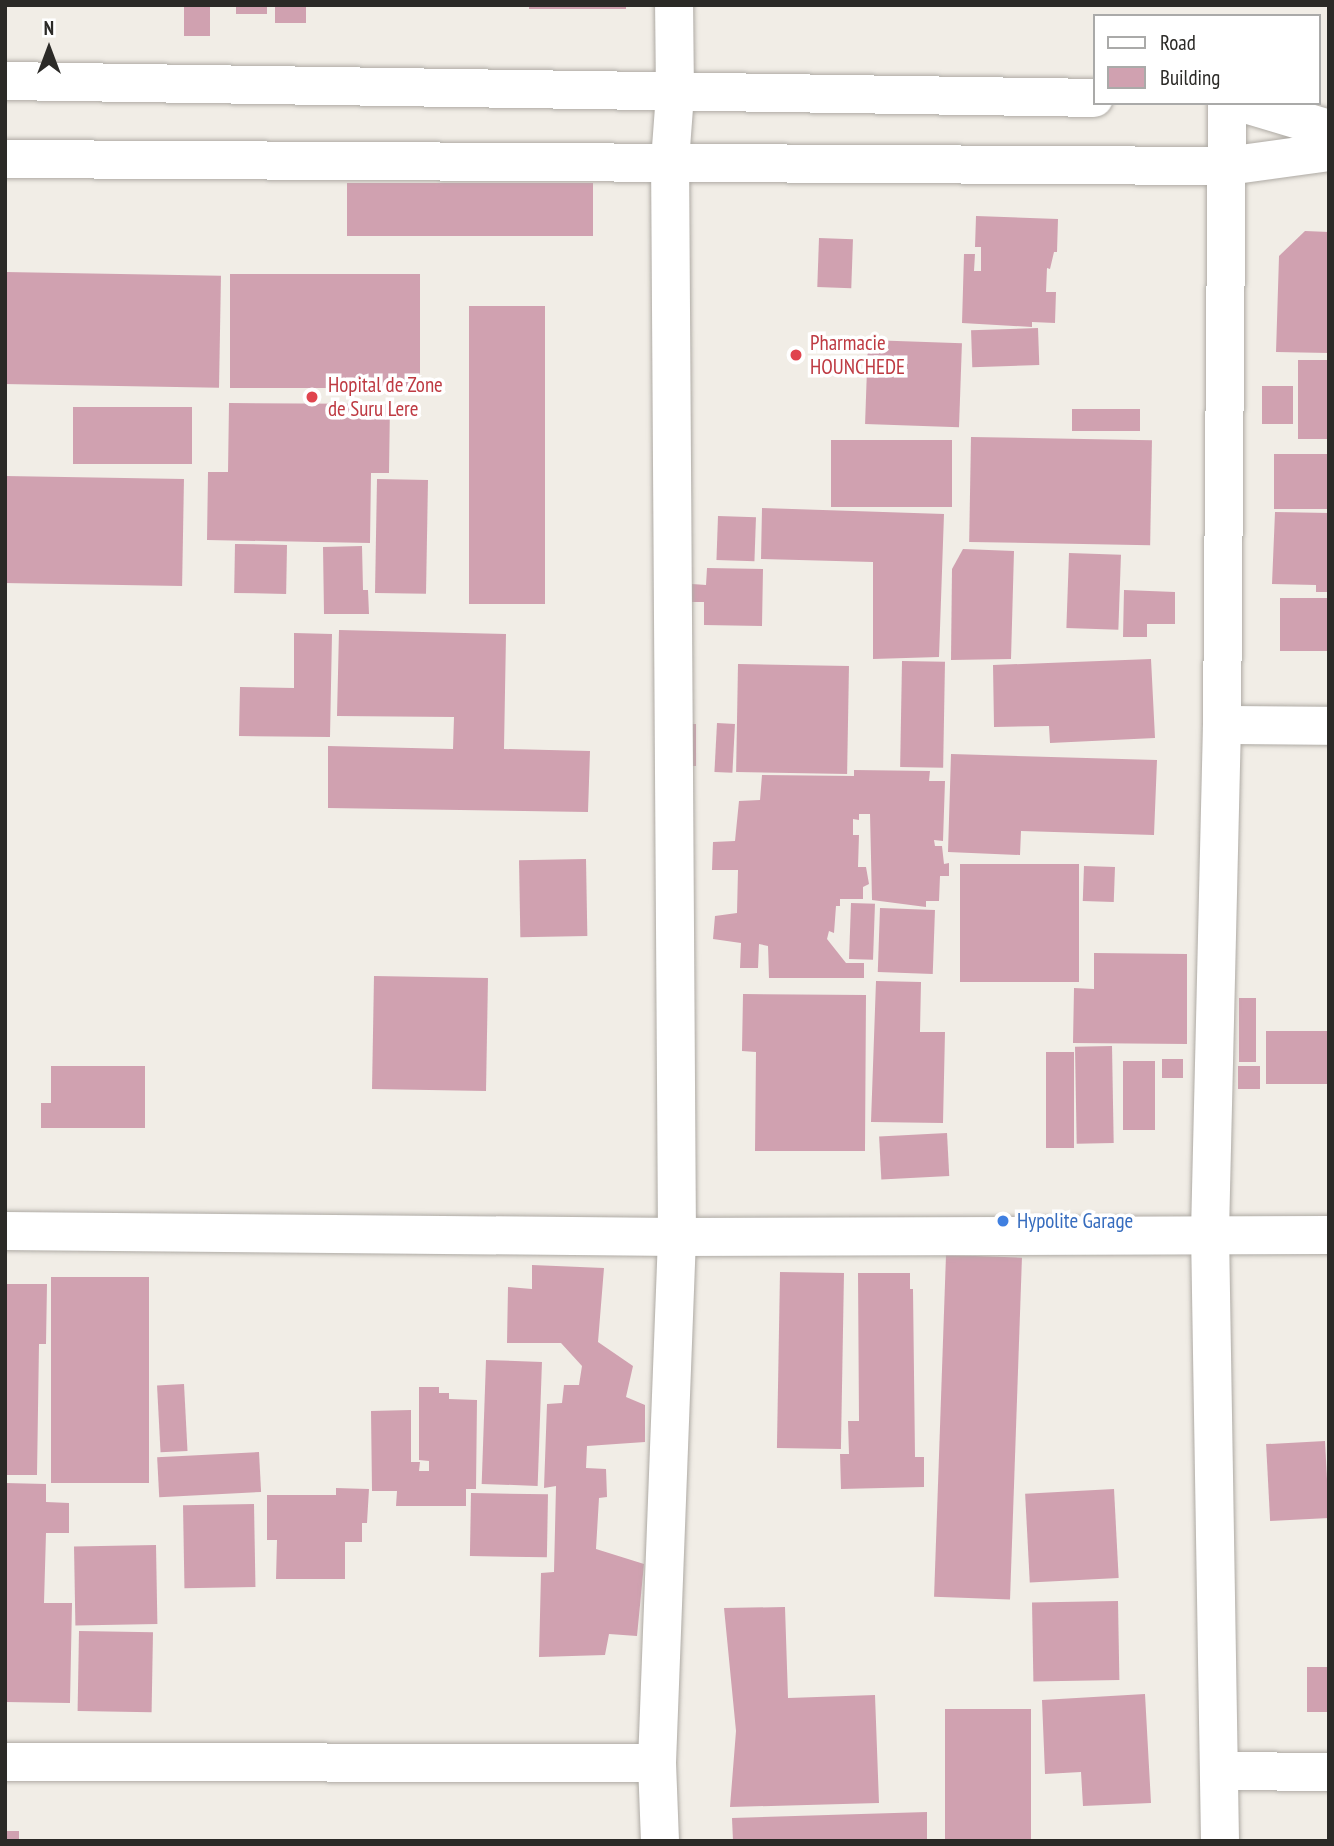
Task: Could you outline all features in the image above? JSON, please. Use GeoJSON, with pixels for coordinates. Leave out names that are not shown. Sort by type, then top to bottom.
{"type":"FeatureCollection","features":[{"type":"Feature","properties":{"kind":"street"},"geometry":{"type":"LineString","coordinates":[[660,1841],[657,1763],[677,1237],[670,161],[674,94],[674,5]]}},
{"type":"Feature","properties":{"kind":"street"},"geometry":{"type":"LineString","coordinates":[[5,81],[674,94],[1092,98]]}},
{"type":"Feature","properties":{"kind":"street"},"geometry":{"type":"LineString","coordinates":[[1220,1841],[1210,1233],[1222,725],[1227,105]]}},
{"type":"Feature","properties":{"kind":"street"},"geometry":{"type":"LineString","coordinates":[[1248,105],[1329,130]]}},
{"type":"Feature","properties":{"kind":"street"},"geometry":{"type":"LineString","coordinates":[[5,159],[1227,166],[1329,152]]}},
{"type":"Feature","properties":{"kind":"street"},"geometry":{"type":"LineString","coordinates":[[1222,725],[1329,726]]}},
{"type":"Feature","properties":{"kind":"street"},"geometry":{"type":"LineString","coordinates":[[5,1231],[677,1237],[1210,1233],[1329,1235]]}},
{"type":"Feature","properties":{"kind":"street"},"geometry":{"type":"LineString","coordinates":[[5,1762],[657,1763]]}},
{"type":"Feature","properties":{"kind":"street"},"geometry":{"type":"LineString","coordinates":[[1219,1771],[1329,1772]]}},
{"type":"Feature","properties":{"kind":"building"},"geometry":{"type":"Polygon","coordinates":[[[184,5],[210,5],[210,36],[184,36],[184,5]]]}},
{"type":"Feature","properties":{"kind":"building"},"geometry":{"type":"Polygon","coordinates":[[[236,5],[267,5],[267,14],[236,14],[236,5]]]}},
{"type":"Feature","properties":{"kind":"building"},"geometry":{"type":"Polygon","coordinates":[[[275,5],[306,5],[306,23],[275,23],[275,5]]]}},
{"type":"Feature","properties":{"kind":"building"},"geometry":{"type":"Polygon","coordinates":[[[529,5],[626,5],[626,9],[529,9],[529,5]]]}},
{"type":"Feature","properties":{"kind":"building"},"geometry":{"type":"Polygon","coordinates":[[[347,183],[593,183],[593,236],[347,236],[347,183]]]}},
{"type":"Feature","properties":{"kind":"building"},"geometry":{"type":"Polygon","coordinates":[[[976,216],[1058,219],[1057,252],[1054,252],[1050,269],[1047,268],[1046,292],[1056,292],[1055,323],[1032,322],[1032,327],[962,323],[964,254],[975,254],[974,271],[981,271],[981,247],[975,247],[976,216]]]}},
{"type":"Feature","properties":{"kind":"building"},"geometry":{"type":"Polygon","coordinates":[[[1305,231],[1329,232],[1329,353],[1276,352],[1279,256],[1305,231]]]}},
{"type":"Feature","properties":{"kind":"building"},"geometry":{"type":"Polygon","coordinates":[[[819,238],[853,239],[851,288],[817,287],[819,238]]]}},
{"type":"Feature","properties":{"kind":"building"},"geometry":{"type":"Polygon","coordinates":[[[5,272],[221,276],[219,388],[5,384],[5,272]]]}},
{"type":"Feature","properties":{"kind":"building"},"geometry":{"type":"Polygon","coordinates":[[[230,274],[420,274],[420,388],[230,388],[230,274]]]}},
{"type":"Feature","properties":{"kind":"building"},"geometry":{"type":"Polygon","coordinates":[[[469,306],[545,306],[545,604],[469,604],[469,306]]]}},
{"type":"Feature","properties":{"kind":"building"},"geometry":{"type":"Polygon","coordinates":[[[1038,328],[1039,365],[972,367],[971,330],[1038,328]]]}},
{"type":"Feature","properties":{"kind":"building"},"geometry":{"type":"Polygon","coordinates":[[[868,340],[962,343],[959,427],[865,424],[868,340]]]}},
{"type":"Feature","properties":{"kind":"building"},"geometry":{"type":"Polygon","coordinates":[[[1298,360],[1329,360],[1329,439],[1298,439],[1298,360]]]}},
{"type":"Feature","properties":{"kind":"building"},"geometry":{"type":"Polygon","coordinates":[[[1262,386],[1293,386],[1293,424],[1262,424],[1262,386]]]}},
{"type":"Feature","properties":{"kind":"building"},"geometry":{"type":"Polygon","coordinates":[[[229,403],[390,404],[389,473],[371,473],[370,543],[207,540],[208,472],[228,472],[229,403]]]}},
{"type":"Feature","properties":{"kind":"building"},"geometry":{"type":"Polygon","coordinates":[[[73,407],[192,407],[192,464],[73,464],[73,407]]]}},
{"type":"Feature","properties":{"kind":"building"},"geometry":{"type":"Polygon","coordinates":[[[1072,409],[1140,409],[1140,431],[1072,431],[1072,409]]]}},
{"type":"Feature","properties":{"kind":"building"},"geometry":{"type":"Polygon","coordinates":[[[971,437],[1152,440],[1150,545],[969,542],[971,437]]]}},
{"type":"Feature","properties":{"kind":"building"},"geometry":{"type":"Polygon","coordinates":[[[831,440],[952,440],[952,507],[831,507],[831,440]]]}},
{"type":"Feature","properties":{"kind":"building"},"geometry":{"type":"Polygon","coordinates":[[[1274,454],[1329,454],[1329,509],[1274,509],[1274,454]]]}},
{"type":"Feature","properties":{"kind":"building"},"geometry":{"type":"Polygon","coordinates":[[[5,476],[184,479],[182,586],[5,583],[5,476]]]}},
{"type":"Feature","properties":{"kind":"building"},"geometry":{"type":"Polygon","coordinates":[[[377,479],[428,480],[426,594],[375,593],[377,479]]]}},
{"type":"Feature","properties":{"kind":"building"},"geometry":{"type":"Polygon","coordinates":[[[762,508],[944,514],[939,657],[873,659],[873,562],[761,559],[762,508]]]}},
{"type":"Feature","properties":{"kind":"building"},"geometry":{"type":"Polygon","coordinates":[[[1275,512],[1329,513],[1329,592],[1316,592],[1316,585],[1272,584],[1275,512]]]}},
{"type":"Feature","properties":{"kind":"building"},"geometry":{"type":"Polygon","coordinates":[[[718,516],[756,517],[754,561],[716,560],[718,516]]]}},
{"type":"Feature","properties":{"kind":"building"},"geometry":{"type":"Polygon","coordinates":[[[235,544],[287,545],[286,594],[234,593],[235,544]]]}},
{"type":"Feature","properties":{"kind":"building"},"geometry":{"type":"Polygon","coordinates":[[[362,546],[363,590],[368,590],[369,614],[324,614],[323,547],[362,546]]]}},
{"type":"Feature","properties":{"kind":"building"},"geometry":{"type":"Polygon","coordinates":[[[963,549],[1014,551],[1011,659],[951,660],[952,569],[963,549]]]}},
{"type":"Feature","properties":{"kind":"building"},"geometry":{"type":"Polygon","coordinates":[[[1069,553],[1121,555],[1118,630],[1066,628],[1069,553]]]}},
{"type":"Feature","properties":{"kind":"building"},"geometry":{"type":"Polygon","coordinates":[[[707,568],[763,569],[762,626],[704,625],[704,602],[692,602],[692,584],[706,585],[707,568]]]}},
{"type":"Feature","properties":{"kind":"building"},"geometry":{"type":"Polygon","coordinates":[[[1124,590],[1175,592],[1175,624],[1147,624],[1147,637],[1123,637],[1124,590]]]}},
{"type":"Feature","properties":{"kind":"building"},"geometry":{"type":"Polygon","coordinates":[[[1280,598],[1329,598],[1329,651],[1280,651],[1280,598]]]}},
{"type":"Feature","properties":{"kind":"building"},"geometry":{"type":"Polygon","coordinates":[[[339,630],[506,634],[504,749],[590,751],[588,812],[328,808],[328,746],[453,749],[454,717],[337,716],[339,630]]]}},
{"type":"Feature","properties":{"kind":"building"},"geometry":{"type":"Polygon","coordinates":[[[294,633],[332,634],[330,737],[239,736],[240,687],[294,688],[294,633]]]}},
{"type":"Feature","properties":{"kind":"building"},"geometry":{"type":"Polygon","coordinates":[[[1151,659],[1155,738],[1050,743],[1049,726],[994,727],[993,665],[1151,659]]]}},
{"type":"Feature","properties":{"kind":"building"},"geometry":{"type":"Polygon","coordinates":[[[902,661],[945,662],[943,768],[900,767],[902,661]]]}},
{"type":"Feature","properties":{"kind":"building"},"geometry":{"type":"Polygon","coordinates":[[[738,664],[849,666],[847,774],[736,772],[738,664]]]}},
{"type":"Feature","properties":{"kind":"building"},"geometry":{"type":"Polygon","coordinates":[[[717,723],[735,724],[732,773],[714,772],[717,723]]]}},
{"type":"Feature","properties":{"kind":"building"},"geometry":{"type":"Polygon","coordinates":[[[680,724],[696,724],[696,766],[680,766],[680,724]]]}},
{"type":"Feature","properties":{"kind":"building"},"geometry":{"type":"Polygon","coordinates":[[[951,754],[1157,760],[1154,835],[1021,831],[1020,855],[948,852],[951,754]]]}},
{"type":"Feature","properties":{"kind":"building"},"geometry":{"type":"Polygon","coordinates":[[[854,770],[930,771],[929,781],[945,781],[943,841],[934,840],[935,846],[942,846],[944,864],[949,863],[949,876],[940,876],[939,901],[926,901],[926,907],[872,900],[870,814],[859,814],[859,820],[853,819],[853,835],[859,835],[858,867],[866,867],[869,884],[863,887],[863,899],[840,899],[840,906],[836,906],[834,933],[829,931],[827,939],[846,963],[864,963],[864,978],[769,978],[768,946],[759,944],[758,968],[740,968],[741,943],[713,939],[715,916],[737,913],[738,870],[712,870],[713,842],[735,841],[739,801],[760,800],[762,775],[854,776],[854,770]]]}},
{"type":"Feature","properties":{"kind":"building"},"geometry":{"type":"Polygon","coordinates":[[[586,859],[587,936],[520,937],[519,860],[586,859]]]}},
{"type":"Feature","properties":{"kind":"building"},"geometry":{"type":"Polygon","coordinates":[[[960,864],[1079,864],[1079,982],[960,982],[960,864]]]}},
{"type":"Feature","properties":{"kind":"building"},"geometry":{"type":"Polygon","coordinates":[[[1084,866],[1115,867],[1114,902],[1083,901],[1084,866]]]}},
{"type":"Feature","properties":{"kind":"building"},"geometry":{"type":"Polygon","coordinates":[[[851,903],[875,904],[873,960],[849,959],[851,903]]]}},
{"type":"Feature","properties":{"kind":"building"},"geometry":{"type":"Polygon","coordinates":[[[880,908],[935,910],[933,974],[878,972],[880,908]]]}},
{"type":"Feature","properties":{"kind":"building"},"geometry":{"type":"Polygon","coordinates":[[[1094,953],[1187,954],[1187,1044],[1073,1043],[1074,988],[1094,989],[1094,953]]]}},
{"type":"Feature","properties":{"kind":"building"},"geometry":{"type":"Polygon","coordinates":[[[374,976],[488,978],[486,1091],[372,1089],[374,976]]]}},
{"type":"Feature","properties":{"kind":"building"},"geometry":{"type":"Polygon","coordinates":[[[876,981],[921,982],[920,1032],[945,1032],[943,1123],[871,1122],[876,981]]]}},
{"type":"Feature","properties":{"kind":"building"},"geometry":{"type":"Polygon","coordinates":[[[743,994],[866,995],[865,1151],[755,1151],[756,1052],[742,1051],[743,994]]]}},
{"type":"Feature","properties":{"kind":"building"},"geometry":{"type":"Polygon","coordinates":[[[1239,998],[1256,998],[1256,1062],[1239,1062],[1239,998]]]}},
{"type":"Feature","properties":{"kind":"building"},"geometry":{"type":"Polygon","coordinates":[[[1266,1031],[1329,1031],[1329,1084],[1266,1084],[1266,1031]]]}},
{"type":"Feature","properties":{"kind":"building"},"geometry":{"type":"Polygon","coordinates":[[[1112,1046],[1114,1143],[1077,1144],[1075,1047],[1112,1046]]]}},
{"type":"Feature","properties":{"kind":"building"},"geometry":{"type":"Polygon","coordinates":[[[1046,1052],[1074,1052],[1074,1148],[1046,1148],[1046,1052]]]}},
{"type":"Feature","properties":{"kind":"building"},"geometry":{"type":"Polygon","coordinates":[[[1162,1059],[1183,1059],[1183,1078],[1162,1078],[1162,1059]]]}},
{"type":"Feature","properties":{"kind":"building"},"geometry":{"type":"Polygon","coordinates":[[[1123,1061],[1155,1061],[1155,1130],[1123,1130],[1123,1061]]]}},
{"type":"Feature","properties":{"kind":"building"},"geometry":{"type":"Polygon","coordinates":[[[51,1066],[145,1066],[145,1128],[41,1128],[41,1103],[51,1103],[51,1066]]]}},
{"type":"Feature","properties":{"kind":"building"},"geometry":{"type":"Polygon","coordinates":[[[1238,1066],[1260,1066],[1260,1089],[1238,1089],[1238,1066]]]}},
{"type":"Feature","properties":{"kind":"building"},"geometry":{"type":"Polygon","coordinates":[[[947,1133],[949,1176],[881,1179],[879,1137],[947,1133]]]}},
{"type":"Feature","properties":{"kind":"building"},"geometry":{"type":"Polygon","coordinates":[[[946,1255],[1022,1258],[1010,1599],[934,1597],[946,1255]]]}},
{"type":"Feature","properties":{"kind":"building"},"geometry":{"type":"Polygon","coordinates":[[[532,1265],[604,1268],[598,1342],[633,1366],[626,1397],[645,1405],[645,1442],[587,1446],[586,1468],[606,1469],[607,1497],[599,1498],[596,1549],[644,1564],[637,1636],[609,1634],[605,1655],[539,1657],[541,1573],[554,1572],[556,1486],[544,1488],[547,1404],[562,1403],[564,1385],[579,1385],[582,1366],[561,1343],[507,1343],[508,1287],[532,1289],[532,1265]]]}},
{"type":"Feature","properties":{"kind":"building"},"geometry":{"type":"Polygon","coordinates":[[[780,1272],[844,1273],[841,1449],[777,1448],[780,1272]]]}},
{"type":"Feature","properties":{"kind":"building"},"geometry":{"type":"Polygon","coordinates":[[[858,1273],[910,1273],[910,1289],[913,1289],[915,1457],[924,1457],[924,1487],[841,1489],[840,1454],[849,1454],[848,1421],[859,1421],[858,1273]]]}},
{"type":"Feature","properties":{"kind":"building"},"geometry":{"type":"Polygon","coordinates":[[[51,1277],[149,1277],[149,1483],[51,1483],[51,1277]]]}},
{"type":"Feature","properties":{"kind":"building"},"geometry":{"type":"Polygon","coordinates":[[[5,1284],[47,1284],[46,1344],[39,1344],[37,1475],[5,1475],[5,1284]]]}},
{"type":"Feature","properties":{"kind":"building"},"geometry":{"type":"Polygon","coordinates":[[[486,1360],[542,1362],[538,1486],[482,1484],[486,1360]]]}},
{"type":"Feature","properties":{"kind":"building"},"geometry":{"type":"Polygon","coordinates":[[[184,1384],[188,1451],[161,1452],[157,1385],[184,1384]]]}},
{"type":"Feature","properties":{"kind":"building"},"geometry":{"type":"Polygon","coordinates":[[[419,1387],[439,1387],[439,1393],[449,1393],[449,1399],[477,1400],[476,1489],[466,1489],[466,1506],[396,1506],[397,1491],[372,1491],[371,1411],[411,1410],[411,1462],[420,1462],[419,1471],[429,1471],[429,1461],[419,1460],[419,1387]]]}},
{"type":"Feature","properties":{"kind":"building"},"geometry":{"type":"Polygon","coordinates":[[[1325,1441],[1329,1518],[1270,1521],[1266,1444],[1325,1441]]]}},
{"type":"Feature","properties":{"kind":"building"},"geometry":{"type":"Polygon","coordinates":[[[259,1452],[261,1492],[159,1497],[157,1457],[259,1452]]]}},
{"type":"Feature","properties":{"kind":"building"},"geometry":{"type":"Polygon","coordinates":[[[5,1483],[46,1484],[46,1502],[69,1503],[69,1533],[46,1533],[44,1603],[72,1603],[70,1703],[5,1702],[5,1483]]]}},
{"type":"Feature","properties":{"kind":"building"},"geometry":{"type":"Polygon","coordinates":[[[336,1488],[369,1489],[367,1523],[362,1523],[362,1542],[345,1542],[345,1579],[276,1579],[277,1540],[267,1540],[267,1495],[336,1495],[336,1488]]]}},
{"type":"Feature","properties":{"kind":"building"},"geometry":{"type":"Polygon","coordinates":[[[1114,1489],[1119,1578],[1030,1583],[1025,1494],[1114,1489]]]}},
{"type":"Feature","properties":{"kind":"building"},"geometry":{"type":"Polygon","coordinates":[[[471,1493],[548,1494],[547,1557],[470,1556],[471,1493]]]}},
{"type":"Feature","properties":{"kind":"building"},"geometry":{"type":"Polygon","coordinates":[[[254,1504],[255,1587],[184,1588],[183,1505],[254,1504]]]}},
{"type":"Feature","properties":{"kind":"building"},"geometry":{"type":"Polygon","coordinates":[[[156,1545],[157,1624],[75,1625],[74,1546],[156,1545]]]}},
{"type":"Feature","properties":{"kind":"building"},"geometry":{"type":"Polygon","coordinates":[[[1118,1601],[1119,1680],[1033,1681],[1032,1603],[1118,1601]]]}},
{"type":"Feature","properties":{"kind":"building"},"geometry":{"type":"Polygon","coordinates":[[[785,1607],[788,1698],[875,1695],[879,1803],[730,1807],[736,1731],[724,1608],[785,1607]]]}},
{"type":"Feature","properties":{"kind":"building"},"geometry":{"type":"Polygon","coordinates":[[[79,1631],[153,1632],[152,1712],[78,1711],[79,1631]]]}},
{"type":"Feature","properties":{"kind":"building"},"geometry":{"type":"Polygon","coordinates":[[[1307,1667],[1329,1667],[1329,1712],[1307,1712],[1307,1667]]]}},
{"type":"Feature","properties":{"kind":"building"},"geometry":{"type":"Polygon","coordinates":[[[1145,1694],[1151,1803],[1083,1806],[1081,1772],[1045,1774],[1042,1700],[1145,1694]]]}},
{"type":"Feature","properties":{"kind":"building"},"geometry":{"type":"Polygon","coordinates":[[[945,1709],[1031,1709],[1031,1841],[945,1841],[945,1709]]]}},
{"type":"Feature","properties":{"kind":"building"},"geometry":{"type":"Polygon","coordinates":[[[927,1812],[927,1841],[733,1841],[732,1818],[927,1812]]]}},
{"type":"Feature","properties":{"kind":"building"},"geometry":{"type":"Polygon","coordinates":[[[5,1831],[19,1831],[19,1841],[5,1841],[5,1831]]]}},
{"type":"Feature","properties":{"kind":"place","name":"Pharmacie HOUNCHEDE"},"geometry":{"type":"Point","coordinates":[796,355]}},
{"type":"Feature","properties":{"kind":"place","name":"Hopital de Zone de Suru Lere"},"geometry":{"type":"Point","coordinates":[312,397]}},
{"type":"Feature","properties":{"kind":"place","name":"Hypolite Garage"},"geometry":{"type":"Point","coordinates":[1003,1221]}}]}
